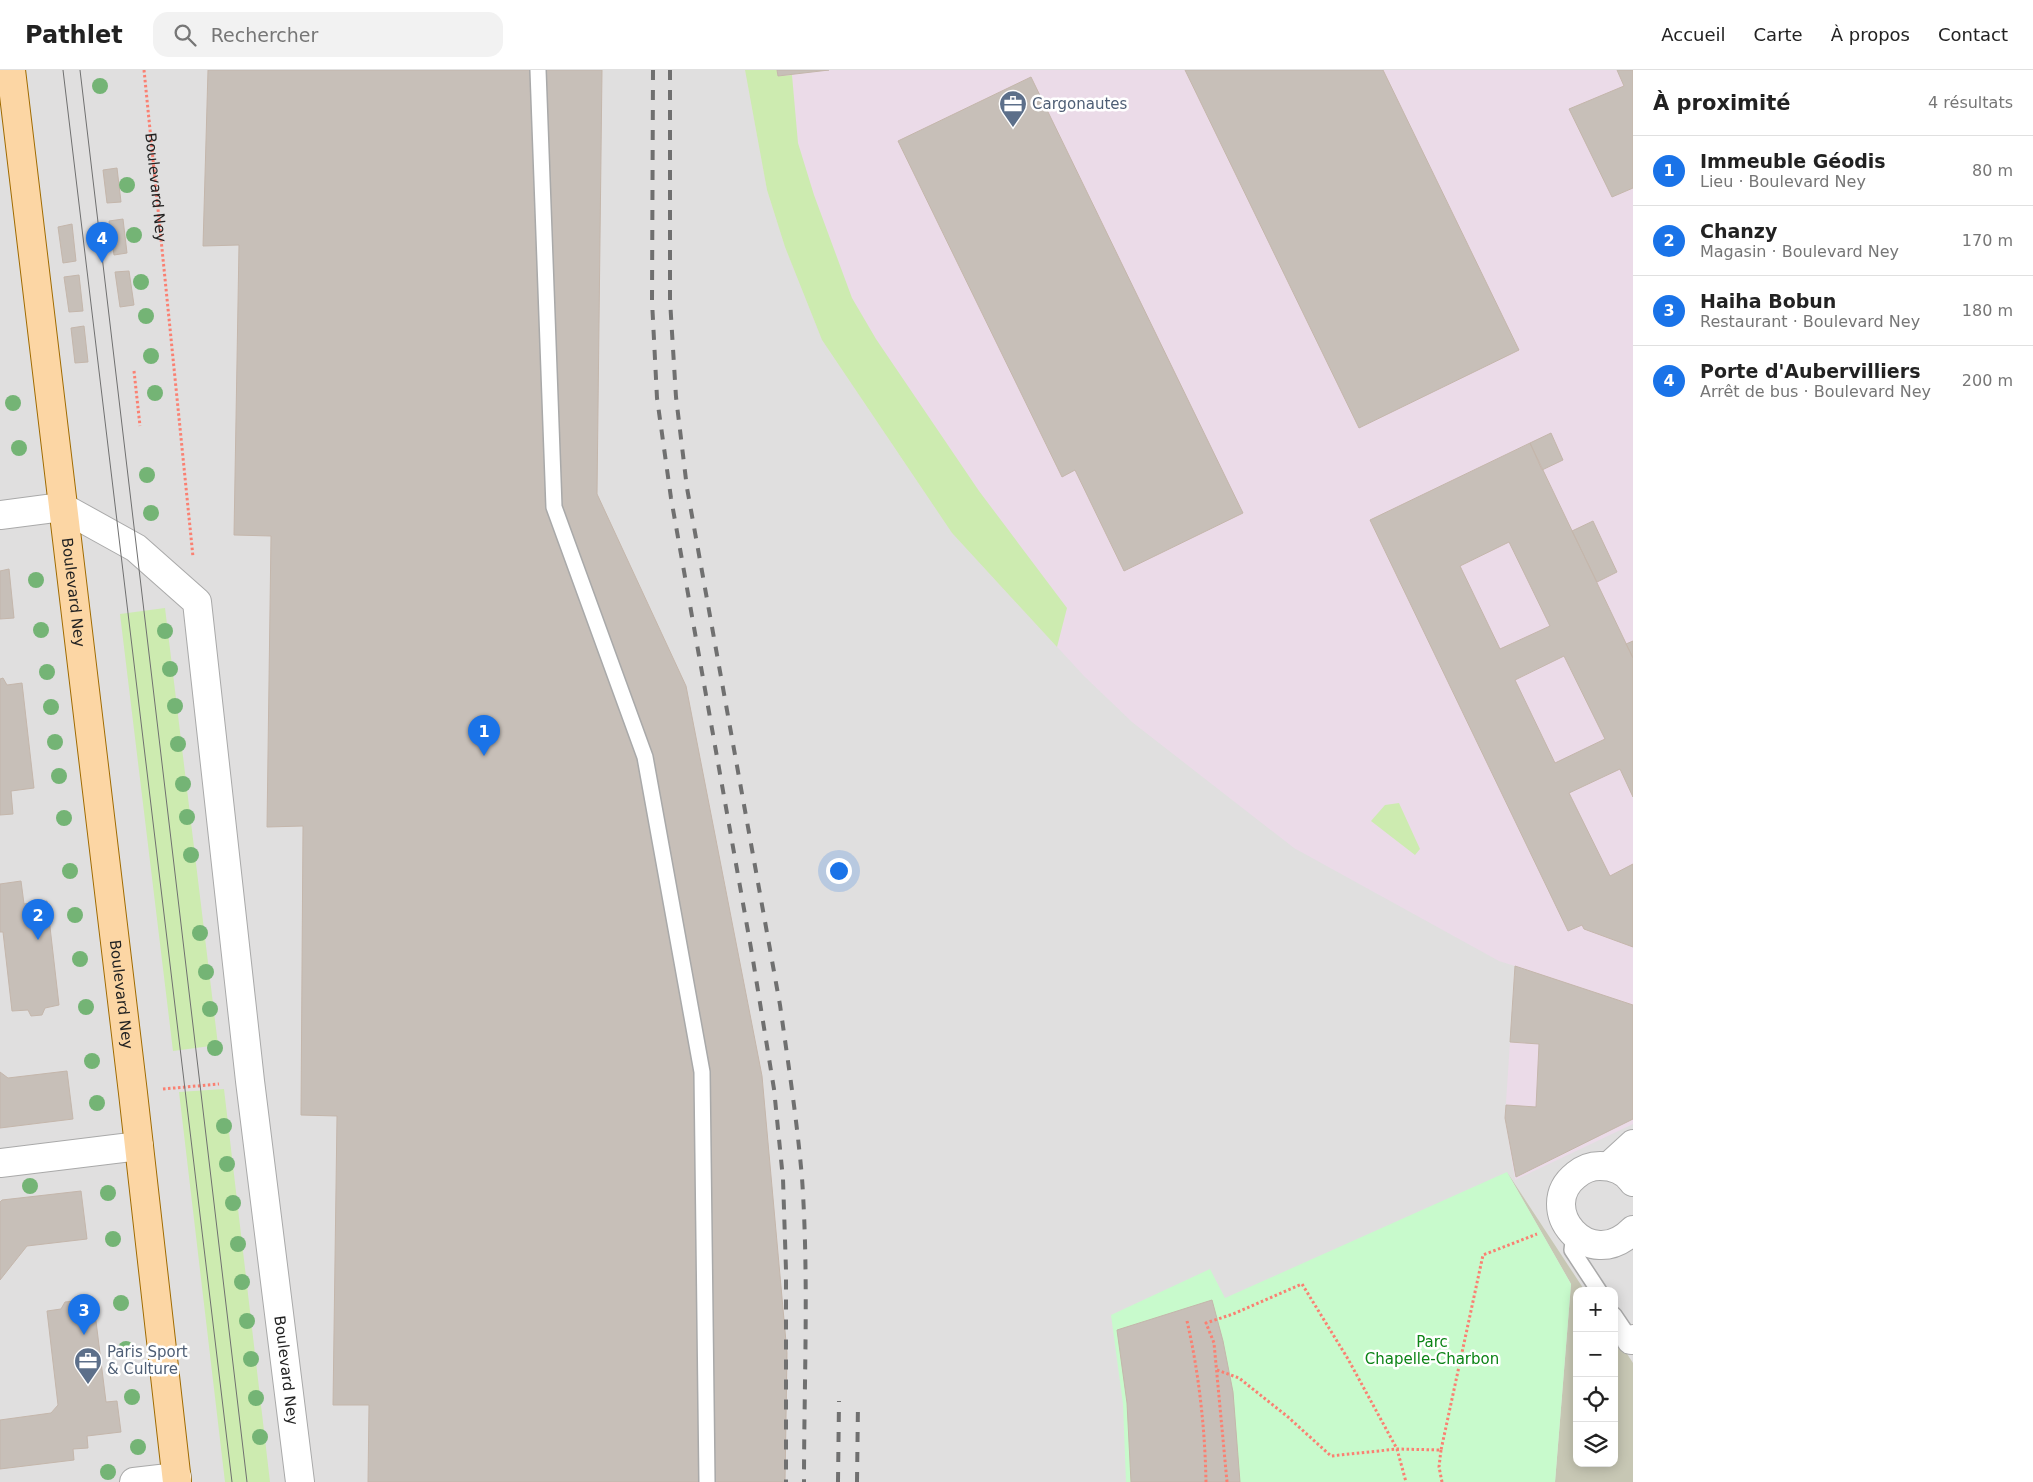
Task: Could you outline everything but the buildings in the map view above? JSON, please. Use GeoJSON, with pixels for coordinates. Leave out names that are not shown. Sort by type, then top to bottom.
{"type":"FeatureCollection","features":[{"type":"Feature","properties":{"kind":"main road","name":"Boulevard Ney"},"geometry":{"type":"LineString","coordinates":[[11,70],[177,1479]]}},
{"type":"Feature","properties":{"kind":"street"},"geometry":{"type":"LineString","coordinates":[[0,515],[62,507]]}},
{"type":"Feature","properties":{"kind":"street","name":"Boulevard Ney"},"geometry":{"type":"LineString","coordinates":[[62,507],[136,548],[197,602],[250,1081],[300,1482]]}},
{"type":"Feature","properties":{"kind":"street"},"geometry":{"type":"LineString","coordinates":[[1608,1166],[1633,1144]]}},
{"type":"Feature","properties":{"kind":"street"},"geometry":{"type":"LineString","coordinates":[[0,1163],[139,1146]]}},
{"type":"Feature","properties":{"kind":"street"},"geometry":{"type":"LineString","coordinates":[[1633,1182],[1621,1170],[1608,1166],[1595,1166],[1582,1170],[1571,1178],[1565,1189],[1562,1201],[1562,1213],[1566,1224],[1582,1241],[1603,1246],[1613,1244],[1625,1238],[1633,1230]]}},
{"type":"Feature","properties":{"kind":"street"},"geometry":{"type":"LineString","coordinates":[[134,1482],[177,1479]]}},
{"type":"Feature","properties":{"kind":"lane"},"geometry":{"type":"LineString","coordinates":[[538,70],[554,507],[645,757],[702,1072],[707,1482]]}},
{"type":"Feature","properties":{"kind":"lane"},"geometry":{"type":"LineString","coordinates":[[1574,1234],[1572,1250],[1595,1287]]}},
{"type":"Feature","properties":{"kind":"lane"},"geometry":{"type":"LineString","coordinates":[[1618,1321],[1632,1341]]}},
{"type":"Feature","properties":{"kind":"path","name":"Boulevard Ney"},"geometry":{"type":"LineString","coordinates":[[144,70],[197,602]]}},
{"type":"Feature","properties":{"kind":"path"},"geometry":{"type":"LineString","coordinates":[[134,371],[140,426]]}},
{"type":"Feature","properties":{"kind":"path"},"geometry":{"type":"LineString","coordinates":[[170,1088],[250,1081]]}},
{"type":"Feature","properties":{"kind":"path"},"geometry":{"type":"LineString","coordinates":[[1442,1482],[1439,1466],[1441,1450],[1483,1255],[1540,1233]]}},
{"type":"Feature","properties":{"kind":"path"},"geometry":{"type":"LineString","coordinates":[[1228,1482],[1214,1343],[1206,1323],[1233,1314],[1302,1284],[1348,1360],[1397,1449],[1406,1482]]}},
{"type":"Feature","properties":{"kind":"path"},"geometry":{"type":"LineString","coordinates":[[1187,1321],[1199,1391],[1206,1458],[1206,1482]]}},
{"type":"Feature","properties":{"kind":"path"},"geometry":{"type":"LineString","coordinates":[[1217,1370],[1240,1378],[1288,1416],[1331,1456],[1397,1449],[1441,1450]]}},
{"type":"Feature","properties":{"kind":"shaded area"},"geometry":{"type":"Polygon","coordinates":[[[0,70],[1633,70],[1633,1482],[0,1482],[0,70]]]}},
{"type":"Feature","properties":{"kind":"shaded area"},"geometry":{"type":"Polygon","coordinates":[[[745,70],[1633,70],[1633,1124],[1515,1180],[1505,1118],[1515,966],[1499,961],[1294,848],[1132,722],[1084,676],[952,533],[822,340],[785,247],[767,190],[745,70]]]}},
{"type":"Feature","properties":{"kind":"shaded area"},"geometry":{"type":"Polygon","coordinates":[[[1507,1172],[1582,1287],[1573,1287],[1573,1467],[1618,1467],[1618,1340],[1633,1363],[1633,1482],[1555,1482],[1571,1284],[1507,1172]]]}},
{"type":"Feature","properties":{"kind":"green space"},"geometry":{"type":"Polygon","coordinates":[[[745,70],[777,70],[778,76],[792,75],[798,143],[814,195],[852,298],[876,339],[979,491],[1067,608],[1057,647],[952,533],[822,340],[785,247],[767,190],[745,70]]]}},
{"type":"Feature","properties":{"kind":"green space"},"geometry":{"type":"Polygon","coordinates":[[[165,608],[218,1045],[173,1051],[120,614],[165,608]]]}},
{"type":"Feature","properties":{"kind":"green space"},"geometry":{"type":"Polygon","coordinates":[[[1399,803],[1420,849],[1415,855],[1371,821],[1385,805],[1399,803]]]}},
{"type":"Feature","properties":{"kind":"green space"},"geometry":{"type":"Polygon","coordinates":[[[224,1089],[270,1482],[225,1482],[179,1092],[224,1089]]]}},
{"type":"Feature","properties":{"kind":"green space","name":"Parc Chapelle-Charbon"},"geometry":{"type":"Polygon","coordinates":[[[1507,1172],[1571,1284],[1555,1482],[1126,1482],[1123,1404],[1111,1315],[1210,1269],[1225,1298],[1507,1172]]]}},
{"type":"Feature","properties":{"kind":"tram line"},"geometry":{"type":"LineString","coordinates":[[63,70],[232,1482]]}},
{"type":"Feature","properties":{"kind":"tram line"},"geometry":{"type":"LineString","coordinates":[[80,70],[247,1482]]}},
{"type":"Feature","properties":{"kind":"railway"},"geometry":{"type":"LineString","coordinates":[[653,70],[652,301],[657,398],[671,498],[752,954],[774,1089],[783,1179],[786,1270],[786,1482]]}},
{"type":"Feature","properties":{"kind":"railway"},"geometry":{"type":"LineString","coordinates":[[670,70],[670,300],[676,397],[687,488],[780,1005],[800,1156],[804,1216],[806,1330],[804,1482]]}},
{"type":"Feature","properties":{"kind":"railway"},"geometry":{"type":"LineString","coordinates":[[838,1482],[839,1401]]}},
{"type":"Feature","properties":{"kind":"railway"},"geometry":{"type":"LineString","coordinates":[[857,1482],[858,1402]]}},
{"type":"Feature","properties":{"kind":"place","name":"Cargonautes"},"geometry":{"type":"Point","coordinates":[1013,128]}},
{"type":"Feature","properties":{"kind":"place","name":"Porte d'Aubervilliers"},"geometry":{"type":"Point","coordinates":[102,263]}},
{"type":"Feature","properties":{"kind":"place","name":"Immeuble Géodis"},"geometry":{"type":"Point","coordinates":[484,756]}},
{"type":"Feature","properties":{"kind":"place","name":"Chanzy"},"geometry":{"type":"Point","coordinates":[38,940]}},
{"type":"Feature","properties":{"kind":"place","name":"Haiha Bobun"},"geometry":{"type":"Point","coordinates":[84,1335]}},
{"type":"Feature","properties":{"kind":"place","name":"Paris Sport & Culture"},"geometry":{"type":"Point","coordinates":[88,1385]}}]}
